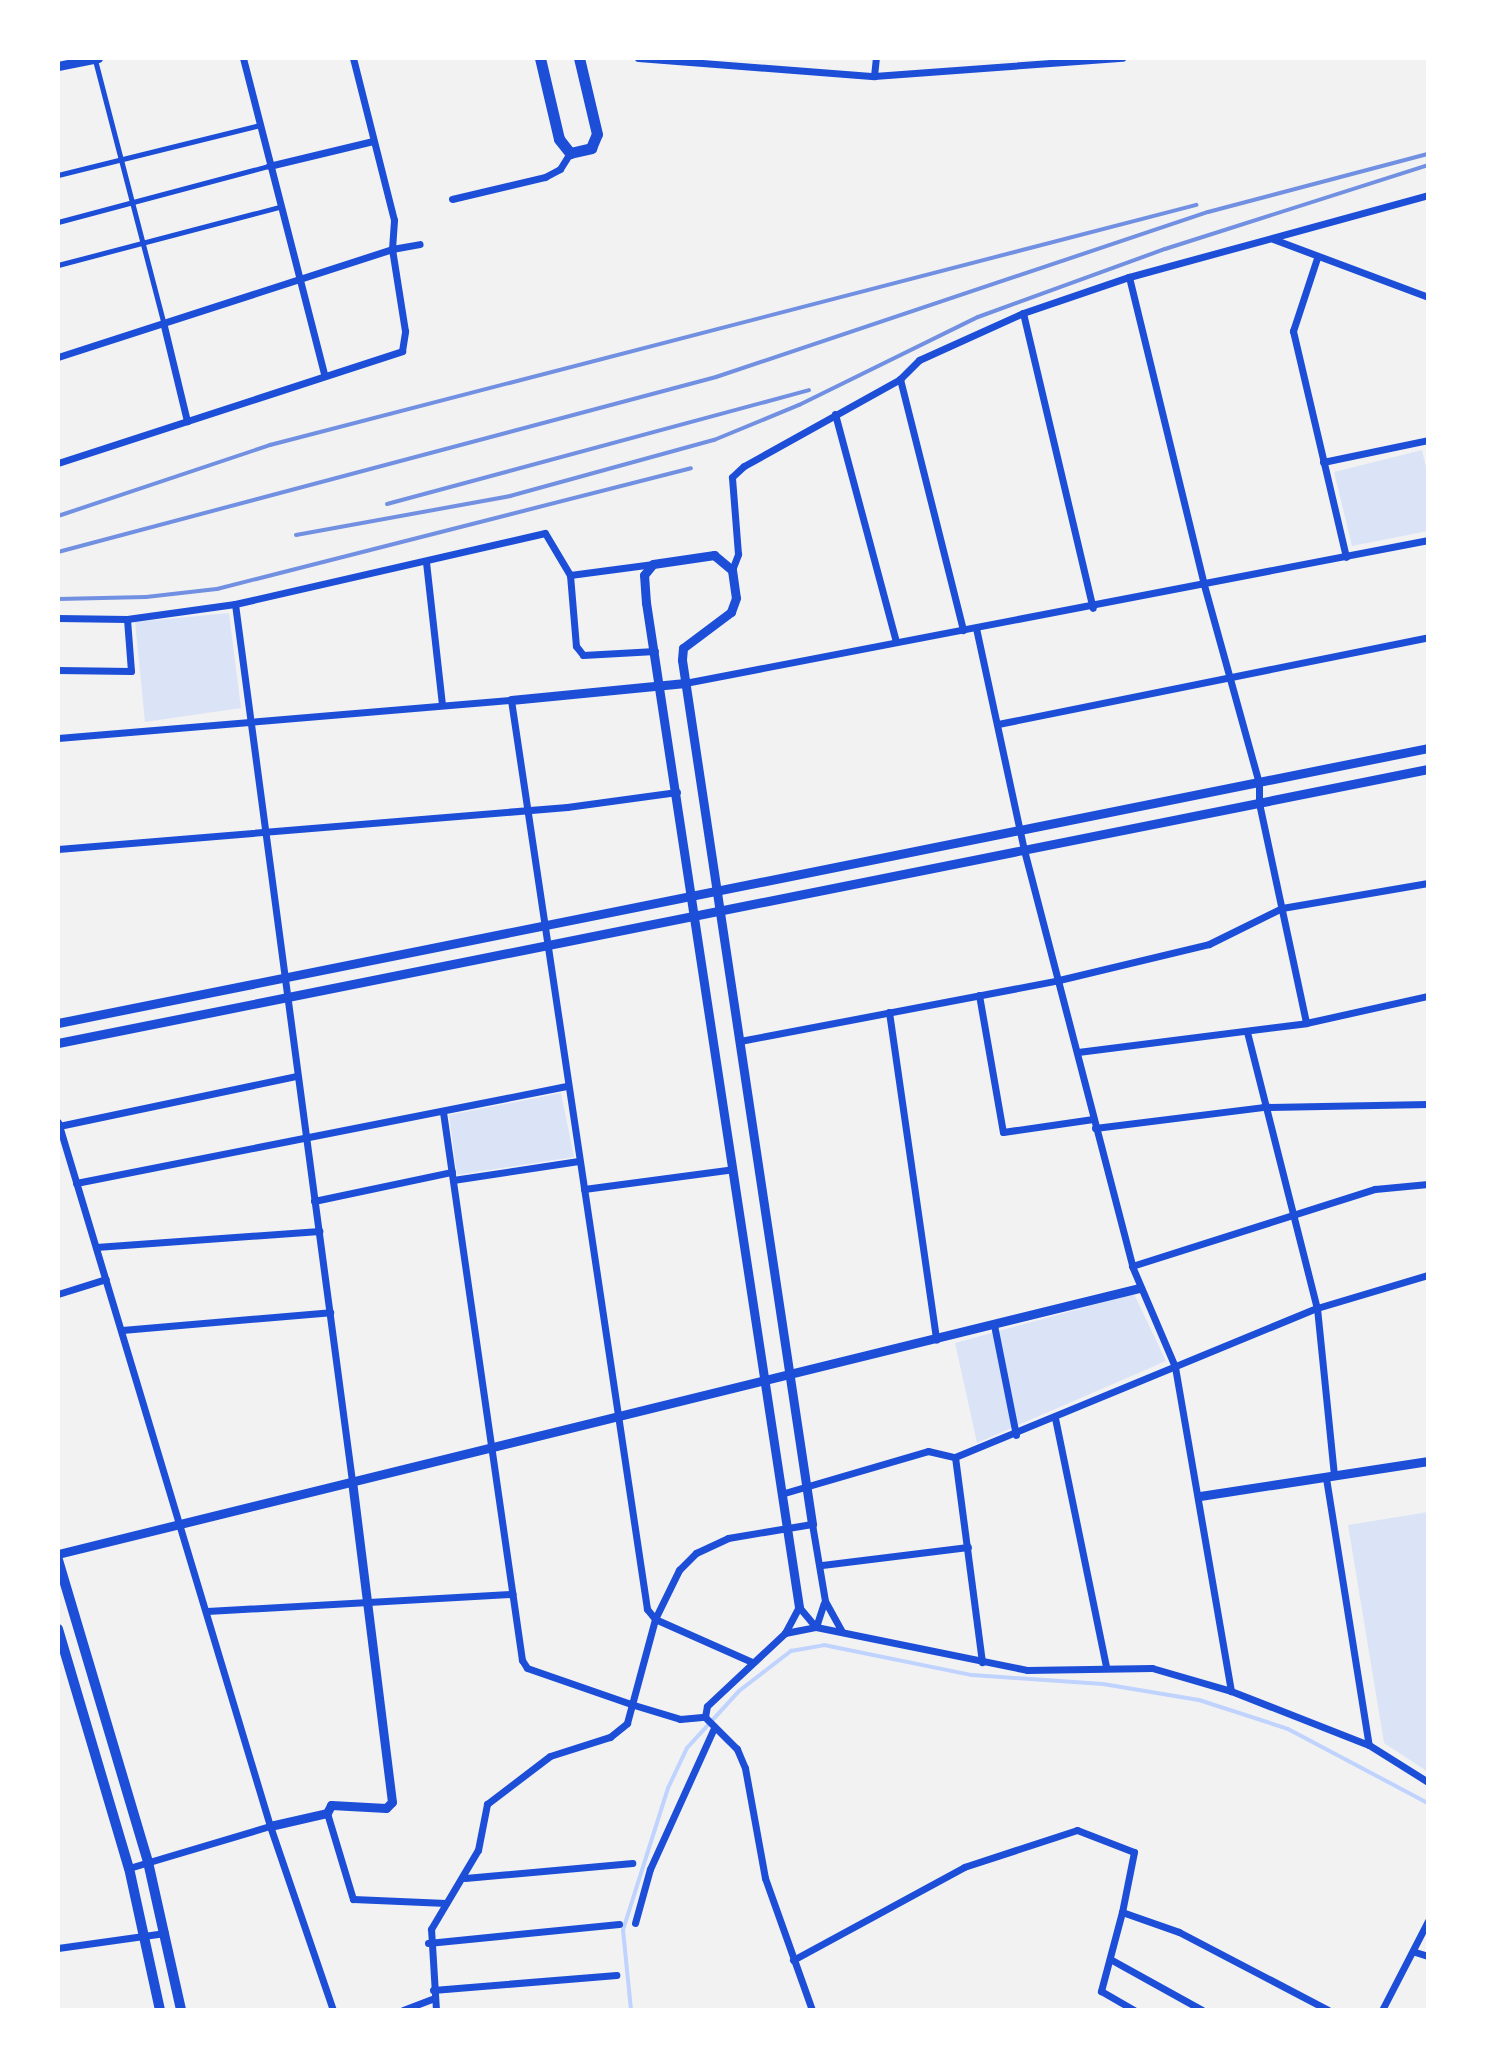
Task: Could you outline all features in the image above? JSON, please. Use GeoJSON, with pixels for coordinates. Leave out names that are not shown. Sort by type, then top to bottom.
{"type":"FeatureCollection","features":[{"type":"Feature","properties":{"kind":"main road"},"geometry":{"type":"LineString","coordinates":[[540,58],[559,139],[570,153],[591,148],[597,134],[579,58]]}},
{"type":"Feature","properties":{"kind":"main road"},"geometry":{"type":"LineString","coordinates":[[58,1557],[148,1862],[181,2010]]}},
{"type":"Feature","properties":{"kind":"main road"},"geometry":{"type":"LineString","coordinates":[[58,1629],[129,1868],[160,2010]]}},
{"type":"Feature","properties":{"kind":"street"},"geometry":{"type":"LineString","coordinates":[[58,66],[96,58],[187,421]]}},
{"type":"Feature","properties":{"kind":"street"},"geometry":{"type":"LineString","coordinates":[[243,58],[324,374]]}},
{"type":"Feature","properties":{"kind":"street"},"geometry":{"type":"LineString","coordinates":[[58,463],[402,351],[405,331],[392,249],[394,220],[353,58]]}},
{"type":"Feature","properties":{"kind":"street"},"geometry":{"type":"LineString","coordinates":[[638,58],[874,76],[1003,61],[1122,58]]}},
{"type":"Feature","properties":{"kind":"street"},"geometry":{"type":"LineString","coordinates":[[874,76],[876,58]]}},
{"type":"Feature","properties":{"kind":"street"},"geometry":{"type":"LineString","coordinates":[[58,175],[260,125]]}},
{"type":"Feature","properties":{"kind":"street"},"geometry":{"type":"LineString","coordinates":[[58,222],[373,141]]}},
{"type":"Feature","properties":{"kind":"street"},"geometry":{"type":"LineString","coordinates":[[452,199],[545,177],[560,169],[570,153]]}},
{"type":"Feature","properties":{"kind":"street"},"geometry":{"type":"LineString","coordinates":[[816,1627],[825,1601],[822,1565],[812,1524],[685,683],[683,648],[731,612],[736,598],[732,570],[738,554],[732,477],[835,414],[900,379],[919,360],[1023,313],[1129,277],[1428,195]]}},
{"type":"Feature","properties":{"kind":"street"},"geometry":{"type":"LineString","coordinates":[[58,265],[279,207]]}},
{"type":"Feature","properties":{"kind":"street"},"geometry":{"type":"LineString","coordinates":[[1271,238],[1317,258],[1428,297]]}},
{"type":"Feature","properties":{"kind":"street"},"geometry":{"type":"LineString","coordinates":[[58,357],[164,326],[392,249],[420,244]]}},
{"type":"Feature","properties":{"kind":"street"},"geometry":{"type":"LineString","coordinates":[[1317,258],[1293,331],[1346,557]]}},
{"type":"Feature","properties":{"kind":"street"},"geometry":{"type":"LineString","coordinates":[[1129,277],[1204,585],[1259,783],[1259,803],[1306,1023]]}},
{"type":"Feature","properties":{"kind":"street"},"geometry":{"type":"LineString","coordinates":[[1023,313],[1093,608]]}},
{"type":"Feature","properties":{"kind":"street"},"geometry":{"type":"LineString","coordinates":[[900,379],[963,630]]}},
{"type":"Feature","properties":{"kind":"street"},"geometry":{"type":"LineString","coordinates":[[835,414],[896,641]]}},
{"type":"Feature","properties":{"kind":"street"},"geometry":{"type":"LineString","coordinates":[[1323,462],[1428,440]]}},
{"type":"Feature","properties":{"kind":"street"},"geometry":{"type":"LineString","coordinates":[[58,618],[127,619],[235,604],[545,533],[570,575],[576,646],[583,655],[655,651]]}},
{"type":"Feature","properties":{"kind":"street"},"geometry":{"type":"LineString","coordinates":[[58,738],[660,687],[896,641],[1093,608],[1428,540]]}},
{"type":"Feature","properties":{"kind":"street"},"geometry":{"type":"LineString","coordinates":[[570,575],[714,555],[732,570]]}},
{"type":"Feature","properties":{"kind":"street"},"geometry":{"type":"LineString","coordinates":[[426,562],[442,704]]}},
{"type":"Feature","properties":{"kind":"street"},"geometry":{"type":"LineString","coordinates":[[653,564],[644,575],[786,1528],[799,1607],[816,1627]]}},
{"type":"Feature","properties":{"kind":"street"},"geometry":{"type":"LineString","coordinates":[[235,604],[369,1603],[392,1802],[386,1808],[331,1805],[327,1813],[353,1899],[446,1903]]}},
{"type":"Feature","properties":{"kind":"street"},"geometry":{"type":"LineString","coordinates":[[58,670],[131,671],[127,619]]}},
{"type":"Feature","properties":{"kind":"street"},"geometry":{"type":"LineString","coordinates":[[976,628],[1024,850],[1132,1266],[1175,1367],[1200,1496],[1231,1691]]}},
{"type":"Feature","properties":{"kind":"street"},"geometry":{"type":"LineString","coordinates":[[998,724],[1428,637]]}},
{"type":"Feature","properties":{"kind":"street"},"geometry":{"type":"LineString","coordinates":[[511,700],[647,1609],[655,1619],[752,1662]]}},
{"type":"Feature","properties":{"kind":"street"},"geometry":{"type":"LineString","coordinates":[[58,1023],[1428,748]]}},
{"type":"Feature","properties":{"kind":"street"},"geometry":{"type":"LineString","coordinates":[[58,1043],[547,948],[1428,769]]}},
{"type":"Feature","properties":{"kind":"street"},"geometry":{"type":"LineString","coordinates":[[58,849],[677,792]]}},
{"type":"Feature","properties":{"kind":"street"},"geometry":{"type":"LineString","coordinates":[[740,1041],[1059,980],[1209,944],[1282,908],[1428,883]]}},
{"type":"Feature","properties":{"kind":"street"},"geometry":{"type":"LineString","coordinates":[[979,995],[1003,1132],[1093,1119]]}},
{"type":"Feature","properties":{"kind":"street"},"geometry":{"type":"LineString","coordinates":[[1078,1052],[1306,1023],[1428,996]]}},
{"type":"Feature","properties":{"kind":"street"},"geometry":{"type":"LineString","coordinates":[[889,1012],[936,1340]]}},
{"type":"Feature","properties":{"kind":"street"},"geometry":{"type":"LineString","coordinates":[[1247,1032],[1263,1107],[1317,1308],[1330,1477],[1369,1745]]}},
{"type":"Feature","properties":{"kind":"street"},"geometry":{"type":"LineString","coordinates":[[297,1076],[58,1124],[270,1826],[333,2010]]}},
{"type":"Feature","properties":{"kind":"street"},"geometry":{"type":"LineString","coordinates":[[76,1183],[567,1086]]}},
{"type":"Feature","properties":{"kind":"street"},"geometry":{"type":"LineString","coordinates":[[1095,1128],[1263,1107],[1428,1104]]}},
{"type":"Feature","properties":{"kind":"street"},"geometry":{"type":"LineString","coordinates":[[443,1112],[513,1594],[527,1668],[680,1719],[705,1717]]}},
{"type":"Feature","properties":{"kind":"street"},"geometry":{"type":"LineString","coordinates":[[314,1201],[452,1176],[579,1161]]}},
{"type":"Feature","properties":{"kind":"street"},"geometry":{"type":"LineString","coordinates":[[584,1189],[733,1169]]}},
{"type":"Feature","properties":{"kind":"street"},"geometry":{"type":"LineString","coordinates":[[1132,1266],[1375,1189],[1428,1184]]}},
{"type":"Feature","properties":{"kind":"street"},"geometry":{"type":"LineString","coordinates":[[96,1247],[319,1231]]}},
{"type":"Feature","properties":{"kind":"street"},"geometry":{"type":"LineString","coordinates":[[781,1494],[807,1489],[928,1451],[955,1457],[1016,1435],[1317,1308],[1428,1275]]}},
{"type":"Feature","properties":{"kind":"street"},"geometry":{"type":"LineString","coordinates":[[58,1294],[106,1279]]}},
{"type":"Feature","properties":{"kind":"street"},"geometry":{"type":"LineString","coordinates":[[58,1557],[790,1371],[936,1340],[1139,1288]]}},
{"type":"Feature","properties":{"kind":"street"},"geometry":{"type":"LineString","coordinates":[[122,1330],[330,1312]]}},
{"type":"Feature","properties":{"kind":"street"},"geometry":{"type":"LineString","coordinates":[[994,1325],[1016,1435]]}},
{"type":"Feature","properties":{"kind":"street"},"geometry":{"type":"LineString","coordinates":[[1055,1418],[1106,1667]]}},
{"type":"Feature","properties":{"kind":"street"},"geometry":{"type":"LineString","coordinates":[[955,1457],[982,1662]]}},
{"type":"Feature","properties":{"kind":"street"},"geometry":{"type":"LineString","coordinates":[[1200,1496],[1428,1461]]}},
{"type":"Feature","properties":{"kind":"street"},"geometry":{"type":"LineString","coordinates":[[436,2010],[428,1943],[446,1903],[465,1878],[482,1838],[487,1804],[501,1789],[550,1756],[610,1737],[627,1723],[634,1705],[633,1690],[655,1619],[679,1570],[696,1553],[728,1538],[812,1524]]}},
{"type":"Feature","properties":{"kind":"street"},"geometry":{"type":"LineString","coordinates":[[822,1565],[968,1547]]}},
{"type":"Feature","properties":{"kind":"street"},"geometry":{"type":"LineString","coordinates":[[207,1611],[513,1594]]}},
{"type":"Feature","properties":{"kind":"street"},"geometry":{"type":"LineString","coordinates":[[825,1601],[844,1633]]}},
{"type":"Feature","properties":{"kind":"street"},"geometry":{"type":"LineString","coordinates":[[799,1607],[785,1633],[707,1706],[705,1717],[713,1730],[737,1749],[745,1768],[765,1878],[812,2010]]}},
{"type":"Feature","properties":{"kind":"street"},"geometry":{"type":"LineString","coordinates":[[785,1633],[816,1627],[1027,1670],[1152,1668],[1231,1691],[1369,1745],[1428,1782]]}},
{"type":"Feature","properties":{"kind":"street"},"geometry":{"type":"LineString","coordinates":[[635,1923],[650,1869],[713,1730]]}},
{"type":"Feature","properties":{"kind":"street"},"geometry":{"type":"LineString","coordinates":[[129,1868],[270,1826],[327,1813]]}},
{"type":"Feature","properties":{"kind":"street"},"geometry":{"type":"LineString","coordinates":[[793,1960],[964,1867],[1077,1830],[1134,1852],[1101,1991],[1134,2010]]}},
{"type":"Feature","properties":{"kind":"street"},"geometry":{"type":"LineString","coordinates":[[465,1878],[632,1863]]}},
{"type":"Feature","properties":{"kind":"street"},"geometry":{"type":"LineString","coordinates":[[1122,1912],[1179,1932],[1328,2010]]}},
{"type":"Feature","properties":{"kind":"street"},"geometry":{"type":"LineString","coordinates":[[1382,2010],[1415,1952],[1428,1921]]}},
{"type":"Feature","properties":{"kind":"street"},"geometry":{"type":"LineString","coordinates":[[428,1943],[619,1924]]}},
{"type":"Feature","properties":{"kind":"street"},"geometry":{"type":"LineString","coordinates":[[58,1948],[165,1933]]}},
{"type":"Feature","properties":{"kind":"street"},"geometry":{"type":"LineString","coordinates":[[1415,1952],[1428,1956]]}},
{"type":"Feature","properties":{"kind":"street"},"geometry":{"type":"LineString","coordinates":[[1110,1959],[1202,2010]]}},
{"type":"Feature","properties":{"kind":"street"},"geometry":{"type":"LineString","coordinates":[[403,2010],[433,1994],[616,1975]]}},
{"type":"Feature","properties":{"kind":"shaded area"},"geometry":{"type":"Polygon","coordinates":[[[1422,450],[1428,476],[1428,531],[1352,546],[1334,472],[1422,450]]]}},
{"type":"Feature","properties":{"kind":"shaded area"},"geometry":{"type":"Polygon","coordinates":[[[229,613],[241,708],[145,722],[135,622],[229,613]]]}},
{"type":"Feature","properties":{"kind":"shaded area"},"geometry":{"type":"Polygon","coordinates":[[[561,1093],[574,1157],[457,1175],[449,1115],[561,1093]]]}},
{"type":"Feature","properties":{"kind":"shaded area"},"geometry":{"type":"Polygon","coordinates":[[[1134,1294],[1166,1361],[977,1443],[955,1343],[1134,1294]]]}},
{"type":"Feature","properties":{"kind":"shaded area"},"geometry":{"type":"Polygon","coordinates":[[[1428,1512],[1428,1772],[1384,1743],[1348,1525],[1428,1512]]]}},
{"type":"Feature","properties":{"kind":"waterway"},"geometry":{"type":"LineString","coordinates":[[631,2010],[623,1930],[668,1788],[687,1748],[739,1691],[791,1651],[824,1645],[972,1675],[1103,1684],[1199,1700],[1288,1729],[1428,1803]]}},
{"type":"Feature","properties":{"kind":"railway"},"geometry":{"type":"LineString","coordinates":[[58,552],[716,377],[1208,212],[1428,154]]}},
{"type":"Feature","properties":{"kind":"railway"},"geometry":{"type":"LineString","coordinates":[[296,535],[510,496],[714,440],[799,405],[978,317],[1165,249],[1428,165]]}},
{"type":"Feature","properties":{"kind":"railway"},"geometry":{"type":"LineString","coordinates":[[58,516],[270,445],[1196,205]]}},
{"type":"Feature","properties":{"kind":"railway"},"geometry":{"type":"LineString","coordinates":[[387,504],[809,390]]}},
{"type":"Feature","properties":{"kind":"railway"},"geometry":{"type":"LineString","coordinates":[[58,599],[146,597],[217,589],[691,468]]}}]}
